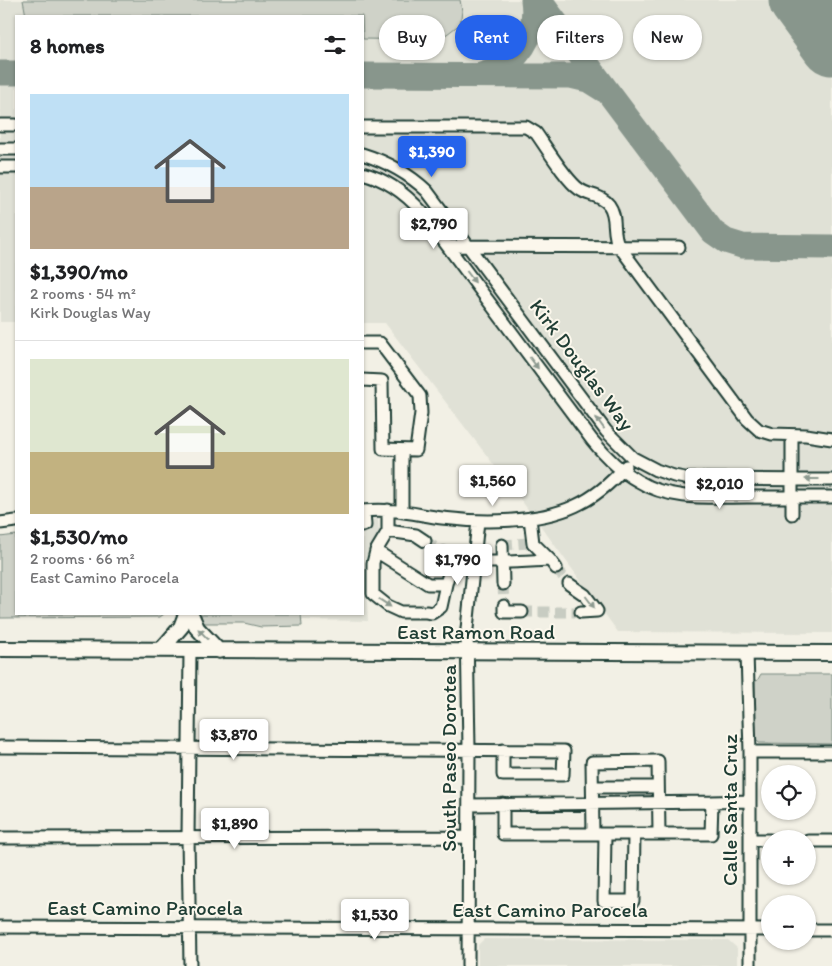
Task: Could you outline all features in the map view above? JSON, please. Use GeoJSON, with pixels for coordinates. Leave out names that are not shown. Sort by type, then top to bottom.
{"type":"FeatureCollection","features":[{"type":"Feature","properties":{"kind":"main road"},"geometry":{"type":"LineString","coordinates":[[160,650],[181,627],[186,615]]}},
{"type":"Feature","properties":{"kind":"main road"},"geometry":{"type":"LineString","coordinates":[[191,615],[197,628],[219,651]]}},
{"type":"Feature","properties":{"kind":"main road","name":"East Ramon Road"},"geometry":{"type":"LineString","coordinates":[[0,649],[467,653],[832,653]]}},
{"type":"Feature","properties":{"kind":"street"},"geometry":{"type":"LineString","coordinates":[[0,125],[15,125]]}},
{"type":"Feature","properties":{"kind":"street"},"geometry":{"type":"LineString","coordinates":[[364,127],[516,127],[531,129],[577,188],[602,199],[609,205],[613,213],[614,236],[619,246],[747,419],[759,430],[772,434],[832,439]]}},
{"type":"Feature","properties":{"kind":"street"},"geometry":{"type":"LineString","coordinates":[[0,149],[15,149]]}},
{"type":"Feature","properties":{"kind":"street","name":"Kirk Douglas Way"},"geometry":{"type":"LineString","coordinates":[[364,155],[390,165],[416,180],[437,202],[606,431],[633,458],[656,470],[690,478],[832,480]]}},
{"type":"Feature","properties":{"kind":"street"},"geometry":{"type":"LineString","coordinates":[[0,167],[15,167]]}},
{"type":"Feature","properties":{"kind":"street","name":"Kirk Douglas Way"},"geometry":{"type":"LineString","coordinates":[[364,174],[383,181],[412,201],[448,246],[592,440],[606,457],[638,482],[654,489],[697,497],[832,497]]}},
{"type":"Feature","properties":{"kind":"street"},"geometry":{"type":"LineString","coordinates":[[448,246],[679,247]]}},
{"type":"Feature","properties":{"kind":"street"},"geometry":{"type":"LineString","coordinates":[[364,343],[380,343],[420,396],[416,450],[383,449],[382,382],[364,380]]}},
{"type":"Feature","properties":{"kind":"street"},"geometry":{"type":"LineString","coordinates":[[792,435],[792,514]]}},
{"type":"Feature","properties":{"kind":"street"},"geometry":{"type":"LineString","coordinates":[[402,450],[402,511]]}},
{"type":"Feature","properties":{"kind":"street"},"geometry":{"type":"LineString","coordinates":[[364,511],[402,511],[442,518],[478,521],[530,518],[555,513],[575,506],[594,495],[633,458]]}},
{"type":"Feature","properties":{"kind":"street"},"geometry":{"type":"LineString","coordinates":[[388,510],[388,531],[376,551],[372,563],[373,594],[388,606],[402,612],[432,613],[441,607],[446,584],[448,556],[474,560],[553,564],[530,543],[530,518]]}},
{"type":"Feature","properties":{"kind":"street"},"geometry":{"type":"LineString","coordinates":[[0,523],[15,521]]}},
{"type":"Feature","properties":{"kind":"street","name":"South Paseo Dorotea"},"geometry":{"type":"LineString","coordinates":[[468,966],[469,749],[466,629],[478,521]]}},
{"type":"Feature","properties":{"kind":"street"},"geometry":{"type":"LineString","coordinates":[[388,531],[420,538]]}},
{"type":"Feature","properties":{"kind":"street"},"geometry":{"type":"LineString","coordinates":[[502,545],[503,584]]}},
{"type":"Feature","properties":{"kind":"street"},"geometry":{"type":"LineString","coordinates":[[376,551],[428,584],[446,584]]}},
{"type":"Feature","properties":{"kind":"street"},"geometry":{"type":"LineString","coordinates":[[569,584],[585,595],[597,611],[581,612]]}},
{"type":"Feature","properties":{"kind":"street"},"geometry":{"type":"LineString","coordinates":[[504,606],[504,612],[522,612]]}},
{"type":"Feature","properties":{"kind":"street"},"geometry":{"type":"LineString","coordinates":[[190,651],[188,837],[190,966]]}},
{"type":"Feature","properties":{"kind":"street","name":"Calle Santa Cruz"},"geometry":{"type":"LineString","coordinates":[[747,653],[750,752],[750,966]]}},
{"type":"Feature","properties":{"kind":"street"},"geometry":{"type":"LineString","coordinates":[[0,747],[469,749],[564,751],[564,775],[503,775],[503,750]]}},
{"type":"Feature","properties":{"kind":"street"},"geometry":{"type":"LineString","coordinates":[[750,752],[832,752]]}},
{"type":"Feature","properties":{"kind":"street"},"geometry":{"type":"LineString","coordinates":[[634,834],[633,901],[604,901],[599,834],[593,803],[592,762],[658,761],[659,834]]}},
{"type":"Feature","properties":{"kind":"street"},"geometry":{"type":"LineString","coordinates":[[592,787],[658,787]]}},
{"type":"Feature","properties":{"kind":"street"},"geometry":{"type":"LineString","coordinates":[[469,805],[750,801]]}},
{"type":"Feature","properties":{"kind":"street"},"geometry":{"type":"LineString","coordinates":[[503,804],[503,834],[710,834],[712,802]]}},
{"type":"Feature","properties":{"kind":"street"},"geometry":{"type":"LineString","coordinates":[[0,838],[469,837]]}},
{"type":"Feature","properties":{"kind":"street"},"geometry":{"type":"LineString","coordinates":[[750,840],[761,840]]}},
{"type":"Feature","properties":{"kind":"street"},"geometry":{"type":"LineString","coordinates":[[816,840],[832,841]]}},
{"type":"Feature","properties":{"kind":"street","name":"East Camino Parocela"},"geometry":{"type":"LineString","coordinates":[[0,927],[761,930]]}},
{"type":"Feature","properties":{"kind":"street"},"geometry":{"type":"LineString","coordinates":[[816,930],[832,930]]}},
{"type":"Feature","properties":{"kind":"shaded area"},"geometry":{"type":"Polygon","coordinates":[[[0,0],[832,0],[832,633],[618,632],[540,525],[385,323],[364,323],[364,15],[15,15],[15,322],[0,322],[0,0]]]}},
{"type":"Feature","properties":{"kind":"shaded area"},"geometry":{"type":"Polygon","coordinates":[[[23,0],[460,0],[462,11],[461,15],[455,15],[455,28],[445,35],[445,15],[379,15],[379,39],[364,39],[364,15],[26,15],[23,0]]]}},
{"type":"Feature","properties":{"kind":"shaded area"},"geometry":{"type":"Polygon","coordinates":[[[378,519],[379,532],[365,560],[368,621],[302,620],[301,615],[364,615],[364,520],[378,519]]]}},
{"type":"Feature","properties":{"kind":"shaded area"},"geometry":{"type":"Polygon","coordinates":[[[15,535],[15,615],[163,615],[160,617],[0,618],[0,537],[15,535]]]}},
{"type":"Feature","properties":{"kind":"shaded area"},"geometry":{"type":"Polygon","coordinates":[[[201,615],[301,615],[302,626],[261,627],[244,623],[205,623],[201,620],[201,615]]]}},
{"type":"Feature","properties":{"kind":"shaded area"},"geometry":{"type":"Polygon","coordinates":[[[761,674],[832,674],[832,744],[759,743],[755,738],[755,680],[757,681],[761,674]]]}},
{"type":"Feature","properties":{"kind":"shaded area"},"geometry":{"type":"Polygon","coordinates":[[[484,939],[728,940],[737,948],[737,966],[478,966],[478,945],[484,939]]]}},
{"type":"Feature","properties":{"kind":"taxiway"},"geometry":{"type":"LineString","coordinates":[[484,74],[496,70],[507,63],[516,56],[523,46],[529,36],[532,25],[534,13],[533,0]]}},
{"type":"Feature","properties":{"kind":"taxiway"},"geometry":{"type":"LineString","coordinates":[[539,0],[713,232],[726,241],[742,246],[832,247]]}},
{"type":"Feature","properties":{"kind":"taxiway"},"geometry":{"type":"LineString","coordinates":[[0,73],[15,73]]}},
{"type":"Feature","properties":{"kind":"taxiway"},"geometry":{"type":"LineString","coordinates":[[364,75],[571,76],[588,80],[604,90]]}},
{"type":"Feature","properties":{"kind":"runway"},"geometry":{"type":"LineString","coordinates":[[799,0],[832,45]]}},
{"type":"Feature","properties":{"kind":"tunnel"},"geometry":{"type":"LineString","coordinates":[[425,541],[444,553]]}},
{"type":"Feature","properties":{"kind":"tunnel"},"geometry":{"type":"LineString","coordinates":[[502,545],[528,543]]}},
{"type":"Feature","properties":{"kind":"tunnel"},"geometry":{"type":"LineString","coordinates":[[556,568],[569,584]]}},
{"type":"Feature","properties":{"kind":"tunnel"},"geometry":{"type":"LineString","coordinates":[[503,584],[504,606]]}},
{"type":"Feature","properties":{"kind":"tunnel"},"geometry":{"type":"LineString","coordinates":[[522,612],[581,612]]}}]}
